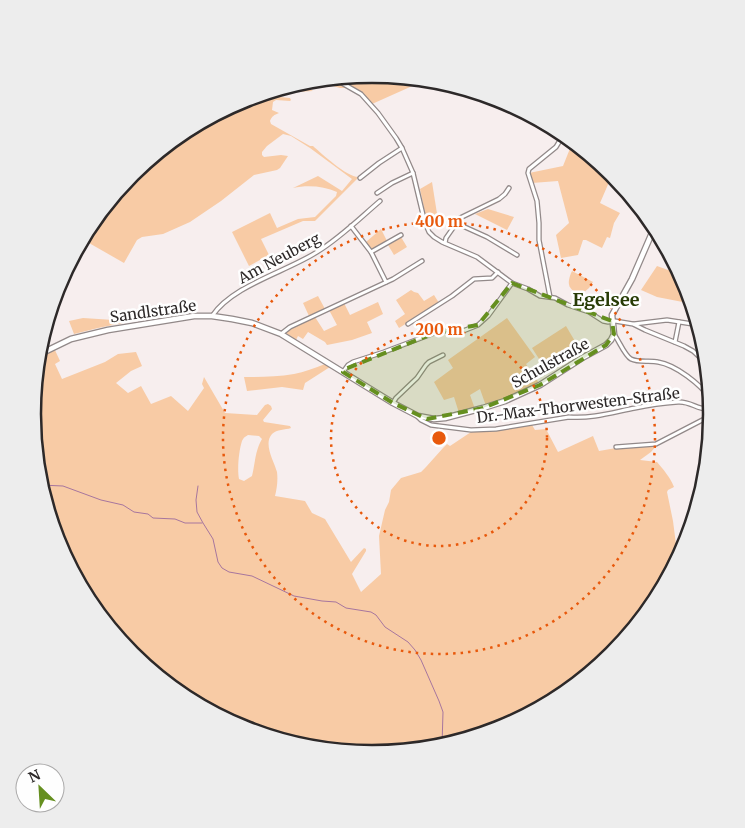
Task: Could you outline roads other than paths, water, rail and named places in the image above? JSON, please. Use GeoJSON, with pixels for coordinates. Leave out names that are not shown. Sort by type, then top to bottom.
{"type":"FeatureCollection","features":[{"type":"Feature","properties":{"kind":"street"},"geometry":{"type":"LineString","coordinates":[[344,84],[361,94],[386,124],[402,148],[413,173],[429,232],[434,237],[477,257],[512,283],[540,296],[550,297],[589,312],[603,321],[621,321],[633,324],[675,342],[698,355]]}},
{"type":"Feature","properties":{"kind":"street"},"geometry":{"type":"LineString","coordinates":[[550,297],[538,240],[537,200],[528,173],[529,169],[556,147],[559,142]]}},
{"type":"Feature","properties":{"kind":"street"},"geometry":{"type":"LineString","coordinates":[[360,178],[402,148]]}},
{"type":"Feature","properties":{"kind":"street"},"geometry":{"type":"LineString","coordinates":[[377,193],[413,173]]}},
{"type":"Feature","properties":{"kind":"street"},"geometry":{"type":"LineString","coordinates":[[445,243],[446,238],[460,218],[499,199],[509,188]]}},
{"type":"Feature","properties":{"kind":"street","name":"Am Neuberg"},"geometry":{"type":"LineString","coordinates":[[212,316],[233,295],[318,252],[380,201]]}},
{"type":"Feature","properties":{"kind":"street"},"geometry":{"type":"LineString","coordinates":[[456,223],[517,255]]}},
{"type":"Feature","properties":{"kind":"street"},"geometry":{"type":"LineString","coordinates":[[351,226],[371,252],[386,282]]}},
{"type":"Feature","properties":{"kind":"street"},"geometry":{"type":"LineString","coordinates":[[371,252],[400,235]]}},
{"type":"Feature","properties":{"kind":"street"},"geometry":{"type":"LineString","coordinates":[[652,236],[632,279],[612,315],[614,334],[626,356],[638,361],[656,361],[674,368],[696,382],[703,390]]}},
{"type":"Feature","properties":{"kind":"street"},"geometry":{"type":"LineString","coordinates":[[281,334],[290,327],[386,282],[422,261]]}},
{"type":"Feature","properties":{"kind":"street"},"geometry":{"type":"LineString","coordinates":[[408,324],[452,296],[474,279],[492,278],[498,272]]}},
{"type":"Feature","properties":{"kind":"street"},"geometry":{"type":"LineString","coordinates":[[343,372],[353,362],[437,332],[446,330],[463,331],[478,325],[488,316],[512,283]]}},
{"type":"Feature","properties":{"kind":"street","name":"Sandlstraße"},"geometry":{"type":"LineString","coordinates":[[48,350],[71,339],[108,330],[176,318],[212,316],[252,323],[270,329],[343,372]]}},
{"type":"Feature","properties":{"kind":"street"},"geometry":{"type":"LineString","coordinates":[[633,324],[667,320],[691,324]]}},
{"type":"Feature","properties":{"kind":"street"},"geometry":{"type":"LineString","coordinates":[[675,342],[679,322]]}},
{"type":"Feature","properties":{"kind":"street","name":"Schulstraße"},"geometry":{"type":"LineString","coordinates":[[343,372],[418,416],[434,420],[505,401],[540,385],[582,358],[600,349],[611,340],[614,334]]}},
{"type":"Feature","properties":{"kind":"street"},"geometry":{"type":"LineString","coordinates":[[393,402],[417,378],[429,362],[443,355]]}},
{"type":"Feature","properties":{"kind":"street","name":"Dr.-Max-Thorwesten-Straße"},"geometry":{"type":"LineString","coordinates":[[418,416],[421,420],[431,425],[471,430],[496,429],[569,417],[580,418],[679,402],[689,402],[704,409]]}},
{"type":"Feature","properties":{"kind":"street"},"geometry":{"type":"LineString","coordinates":[[616,447],[656,444],[704,419]]}},
{"type":"Feature","properties":{"kind":"waterway"},"geometry":{"type":"LineString","coordinates":[[50,485],[63,486],[101,500],[123,505],[134,512],[148,514],[153,518],[175,519],[185,523],[202,523]]}},
{"type":"Feature","properties":{"kind":"waterway"},"geometry":{"type":"LineString","coordinates":[[198,486],[197,512],[213,539],[218,562],[222,568],[229,572],[252,576],[294,596],[336,602],[346,608],[371,612],[376,615],[385,627],[408,642],[421,660],[443,712],[442,738]]}},
{"type":"Feature","properties":{"kind":"district","name":"Egelsee"},"geometry":{"type":"Point","coordinates":[606,299]}}]}
